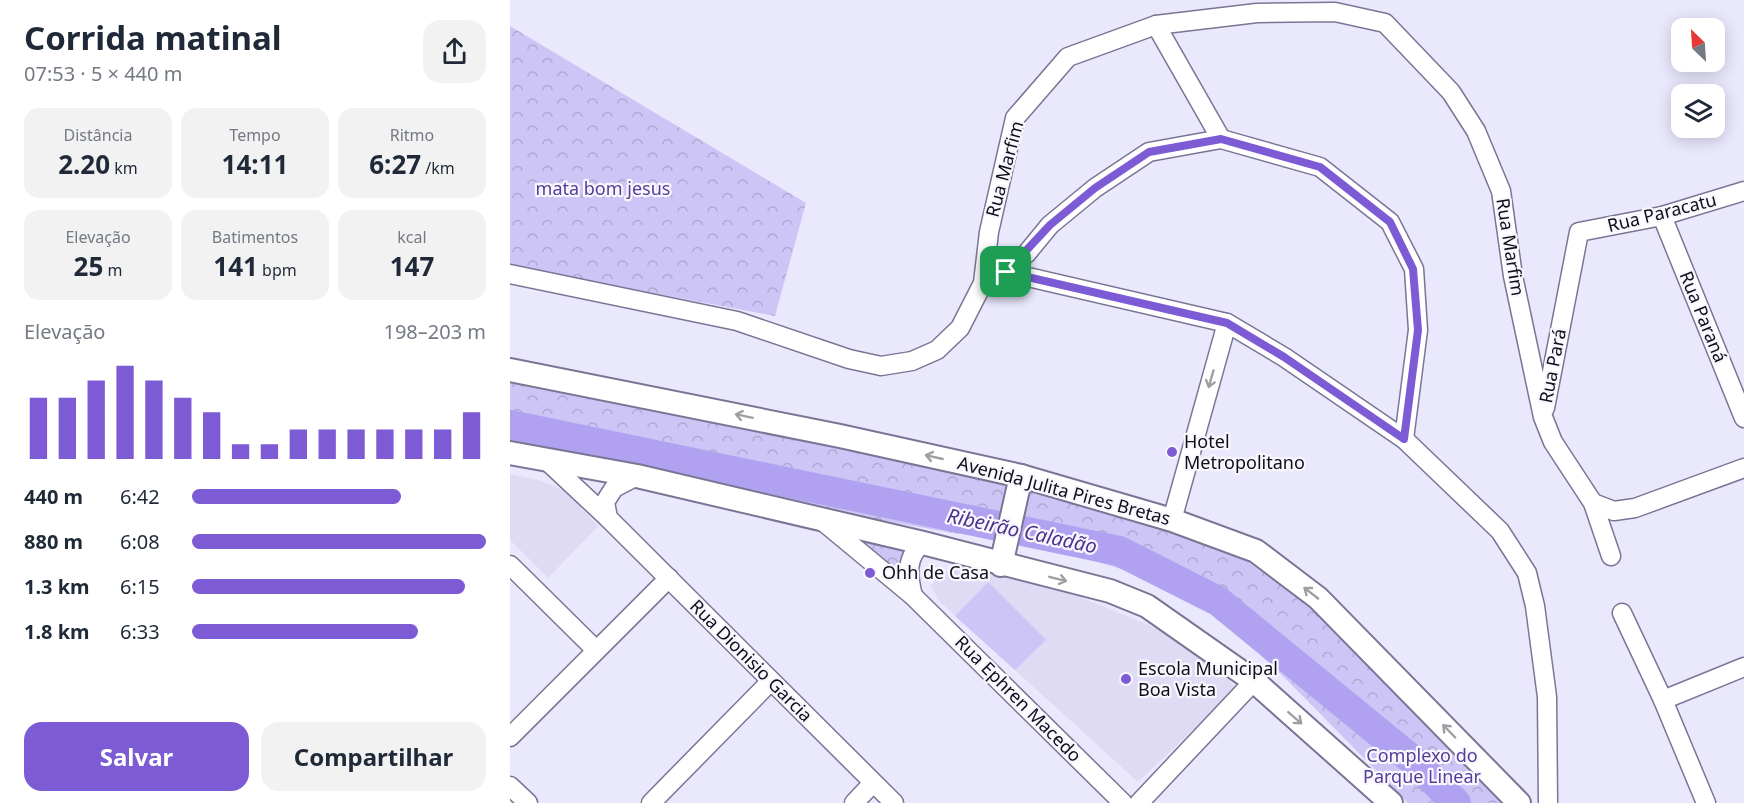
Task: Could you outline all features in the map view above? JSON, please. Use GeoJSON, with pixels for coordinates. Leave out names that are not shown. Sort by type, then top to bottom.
{"type":"FeatureCollection","features":[{"type":"Feature","properties":{"kind":"main road","name":"Avenida Julita Pires Bretas"},"geometry":{"type":"LineString","coordinates":[[510,370],[840,436],[1021,476],[1172,520],[1256,551],[1318,598],[1519,803]]}},
{"type":"Feature","properties":{"kind":"main road"},"geometry":{"type":"LineString","coordinates":[[510,453],[637,476],[923,543],[1003,554],[1110,591],[1147,606],[1254,681],[1391,803]]}},
{"type":"Feature","properties":{"kind":"main road"},"geometry":{"type":"LineString","coordinates":[[1003,554],[1021,476]]}},
{"type":"Feature","properties":{"kind":"street","name":"Rua Marfim"},"geometry":{"type":"LineString","coordinates":[[510,274],[737,321],[849,359],[881,366],[912,361],[937,350],[960,328],[983,283],[989,232],[1015,118],[1068,57],[1156,25],[1257,13],[1335,12],[1384,23],[1451,92],[1476,131],[1502,191],[1513,276],[1543,417]]}},
{"type":"Feature","properties":{"kind":"street"},"geometry":{"type":"LineString","coordinates":[[1156,25],[1221,139]]}},
{"type":"Feature","properties":{"kind":"street"},"geometry":{"type":"LineString","coordinates":[[983,283],[1006,272],[1050,225],[1095,188],[1149,152],[1221,139],[1320,167],[1390,222],[1413,269],[1418,330],[1404,439]]}},
{"type":"Feature","properties":{"kind":"street","name":"Rua Paracatu"},"geometry":{"type":"LineString","coordinates":[[1579,232],[1662,216],[1744,191]]}},
{"type":"Feature","properties":{"kind":"street","name":"Rua Paraná"},"geometry":{"type":"LineString","coordinates":[[1662,216],[1744,418]]}},
{"type":"Feature","properties":{"kind":"street","name":"Rua Pará"},"geometry":{"type":"LineString","coordinates":[[1579,232],[1543,417],[1553,442],[1593,503],[1611,556]]}},
{"type":"Feature","properties":{"kind":"street"},"geometry":{"type":"LineString","coordinates":[[1006,272],[1227,323],[1284,357],[1404,439],[1500,531],[1527,573],[1547,697],[1548,803]]}},
{"type":"Feature","properties":{"kind":"street"},"geometry":{"type":"LineString","coordinates":[[1172,520],[1227,323]]}},
{"type":"Feature","properties":{"kind":"street","name":"Rua Dionisio Garcia"},"geometry":{"type":"LineString","coordinates":[[545,459],[669,578],[894,803]]}},
{"type":"Feature","properties":{"kind":"street"},"geometry":{"type":"LineString","coordinates":[[1593,503],[1614,510],[1635,508],[1744,468]]}},
{"type":"Feature","properties":{"kind":"street"},"geometry":{"type":"LineString","coordinates":[[608,518],[605,502],[614,488],[637,476]]}},
{"type":"Feature","properties":{"kind":"street","name":"Rua Ephren Macedo"},"geometry":{"type":"LineString","coordinates":[[820,519],[913,596],[1123,803]]}},
{"type":"Feature","properties":{"kind":"street"},"geometry":{"type":"LineString","coordinates":[[913,596],[909,577],[910,561],[914,550],[923,543]]}},
{"type":"Feature","properties":{"kind":"street"},"geometry":{"type":"LineString","coordinates":[[510,565],[595,649]]}},
{"type":"Feature","properties":{"kind":"street"},"geometry":{"type":"LineString","coordinates":[[510,737],[595,649],[669,578]]}},
{"type":"Feature","properties":{"kind":"street"},"geometry":{"type":"LineString","coordinates":[[1623,614],[1663,700],[1706,803]]}},
{"type":"Feature","properties":{"kind":"street"},"geometry":{"type":"LineString","coordinates":[[1663,700],[1744,667]]}},
{"type":"Feature","properties":{"kind":"street"},"geometry":{"type":"LineString","coordinates":[[651,803],[771,681]]}},
{"type":"Feature","properties":{"kind":"street"},"geometry":{"type":"LineString","coordinates":[[1139,803],[1254,681]]}},
{"type":"Feature","properties":{"kind":"street"},"geometry":{"type":"LineString","coordinates":[[854,803],[873,783]]}},
{"type":"Feature","properties":{"kind":"street"},"geometry":{"type":"LineString","coordinates":[[510,786],[528,803]]}},
{"type":"Feature","properties":{"kind":"shaded area"},"geometry":{"type":"Polygon","coordinates":[[[510,474],[539,480],[564,490],[598,526],[548,578],[510,540],[510,474]]]}},
{"type":"Feature","properties":{"kind":"shaded area","name":"Escola Municipal Boa Vista"},"geometry":{"type":"Polygon","coordinates":[[[974,569],[1080,597],[1147,624],[1196,651],[1237,688],[1138,782],[939,601],[931,586],[938,575],[951,570],[974,569]]]}},
{"type":"Feature","properties":{"kind":"green space","name":"mata bom jesus"},"geometry":{"type":"Polygon","coordinates":[[[510,26],[806,203],[775,316],[510,266],[510,26]]]}},
{"type":"Feature","properties":{"kind":"green space","name":"Complexo do Parque Linear"},"geometry":{"type":"Polygon","coordinates":[[[510,377],[1021,477],[1232,550],[1316,610],[1512,803],[1408,803],[1285,678],[1203,601],[1162,581],[1026,541],[953,533],[835,512],[510,437],[510,377]]]}},
{"type":"Feature","properties":{"kind":"green space"},"geometry":{"type":"Polygon","coordinates":[[[847,532],[908,548],[901,561],[901,581],[847,532]]]}},
{"type":"Feature","properties":{"kind":"green space"},"geometry":{"type":"Polygon","coordinates":[[[988,582],[1046,640],[1015,670],[955,616],[988,582]]]}},
{"type":"Feature","properties":{"kind":"waterway","name":"Ribeirão Caladão"},"geometry":{"type":"LineString","coordinates":[[510,425],[1119,551],[1218,601],[1415,762],[1456,803]]}},
{"type":"Feature","properties":{"kind":"place","name":"Hotel Metropolitano"},"geometry":{"type":"Point","coordinates":[1172,452]}},
{"type":"Feature","properties":{"kind":"place","name":"Ohh de Casa"},"geometry":{"type":"Point","coordinates":[870,573]}},
{"type":"Feature","properties":{"kind":"place","name":"Escola Municipal Boa Vista"},"geometry":{"type":"Point","coordinates":[1126,679]}},
{"type":"Feature","properties":{"kind":"route"},"geometry":{"type":"LineString","coordinates":[[1221,139],[1320,167],[1390,222],[1413,269],[1418,330],[1404,439],[1284,357],[1227,323],[1006,272],[1027,253],[1050,225],[1095,188],[1149,152],[1221,139]]}}]}
